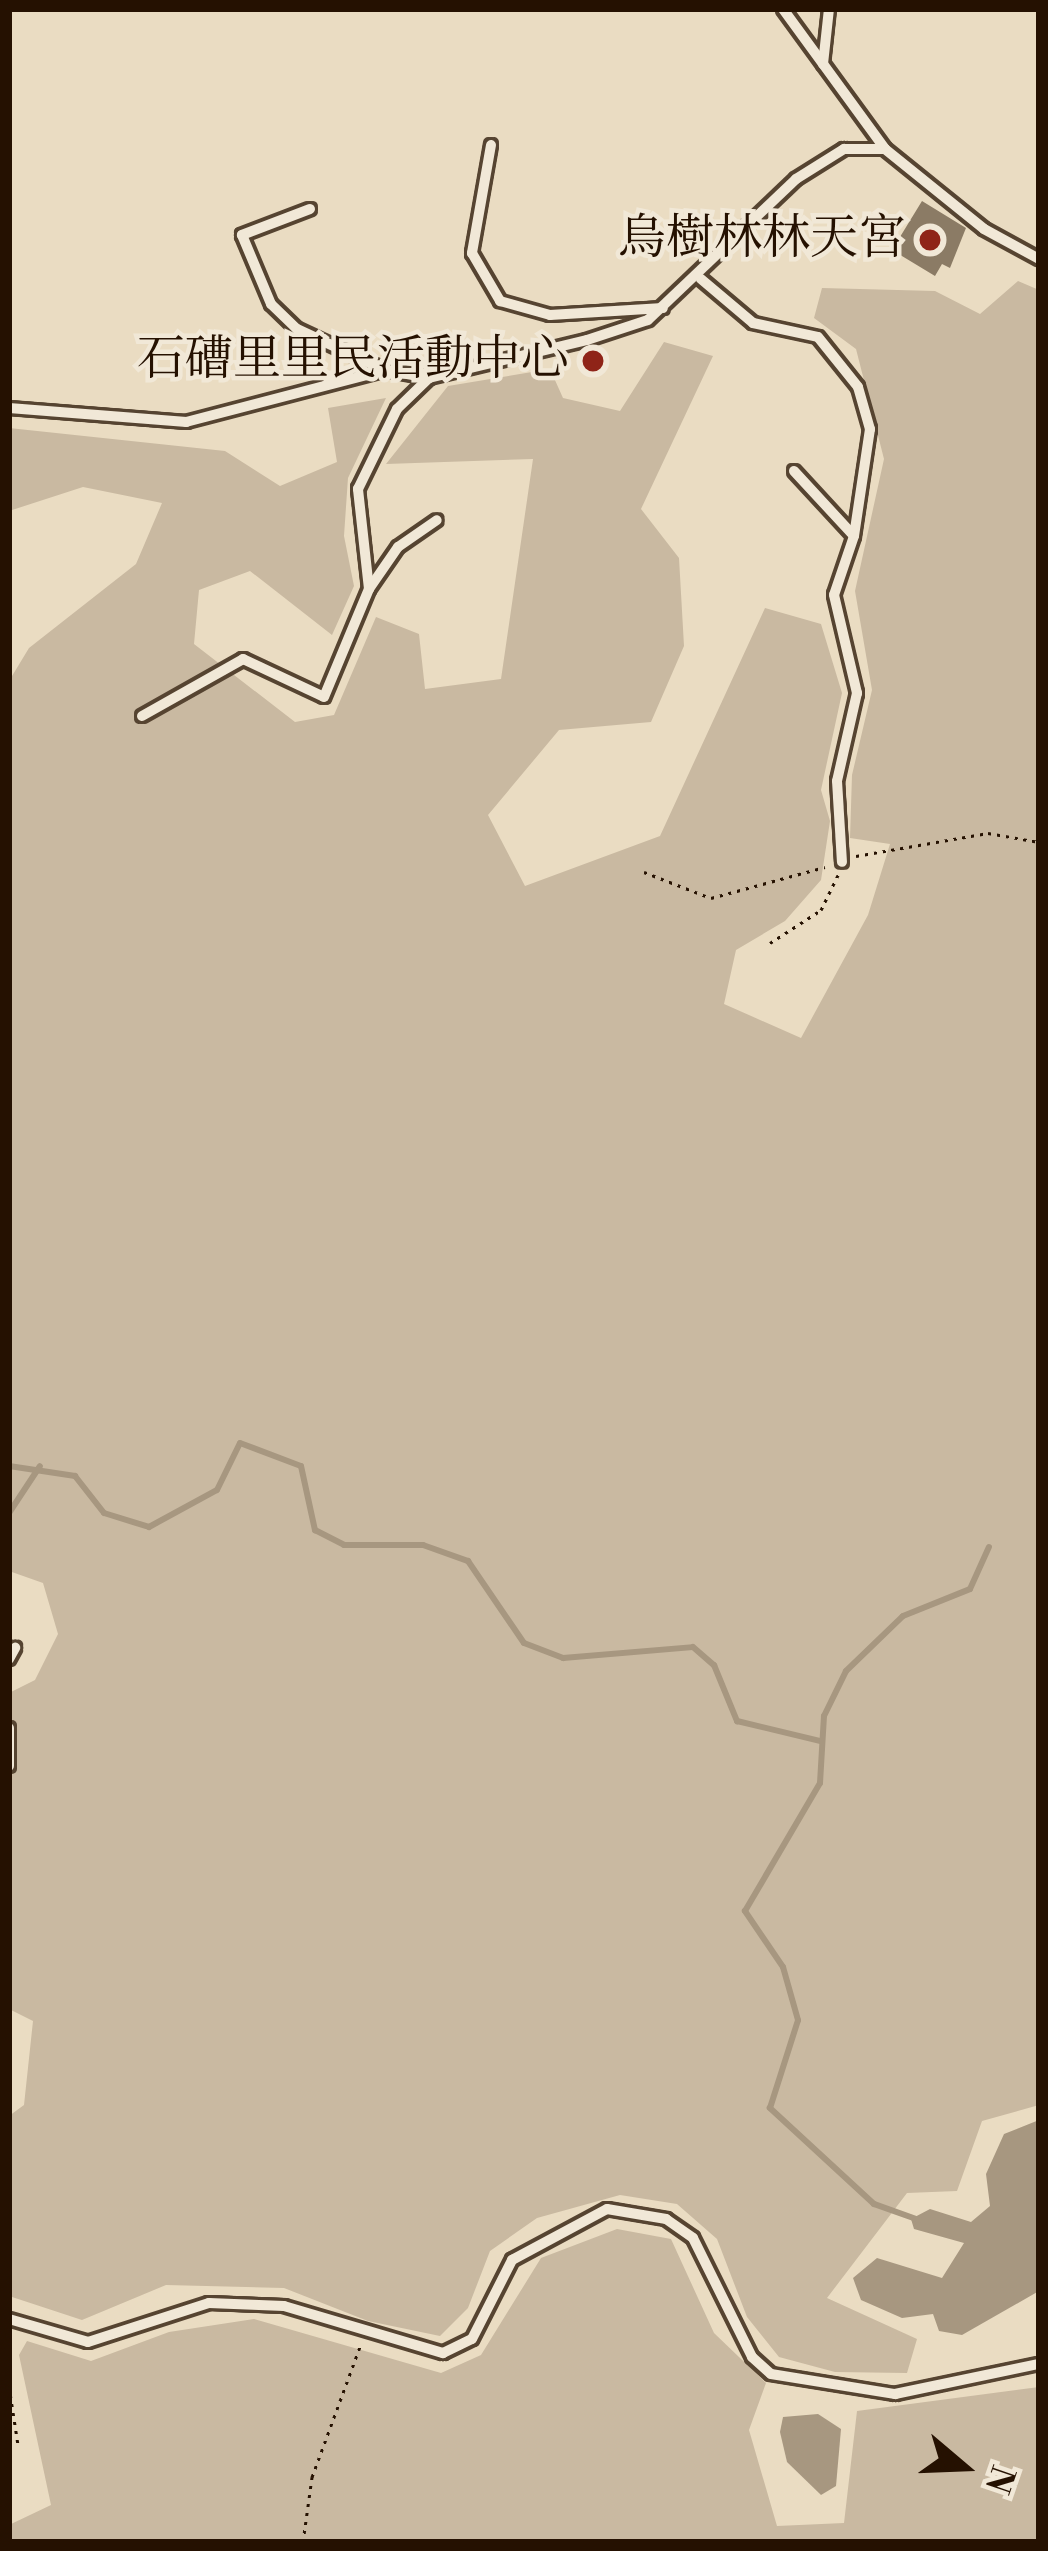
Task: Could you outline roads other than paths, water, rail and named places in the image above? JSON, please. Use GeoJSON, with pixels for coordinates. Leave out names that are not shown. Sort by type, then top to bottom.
{"type":"FeatureCollection","features":[{"type":"Feature","properties":{"kind":"lane"},"geometry":{"type":"LineString","coordinates":[[783,9],[886,149],[984,229],[1039,259]]}},
{"type":"Feature","properties":{"kind":"lane"},"geometry":{"type":"LineString","coordinates":[[823,64],[829,9]]}},
{"type":"Feature","properties":{"kind":"lane"},"geometry":{"type":"LineString","coordinates":[[491,145],[472,253],[500,301],[550,315],[663,308]]}},
{"type":"Feature","properties":{"kind":"lane"},"geometry":{"type":"LineString","coordinates":[[310,209],[242,235],[271,304],[297,329],[385,370],[429,378],[541,354],[663,308],[701,279],[819,160],[844,148],[886,149]]}},
{"type":"Feature","properties":{"kind":"lane"},"geometry":{"type":"LineString","coordinates":[[701,279],[753,323],[818,337],[858,387],[870,429],[854,536],[834,595],[857,693],[837,781],[842,862]]}},
{"type":"Feature","properties":{"kind":"lane"},"geometry":{"type":"LineString","coordinates":[[9,408],[186,422],[385,370]]}},
{"type":"Feature","properties":{"kind":"lane"},"geometry":{"type":"LineString","coordinates":[[369,589],[358,489],[397,409],[429,378]]}},
{"type":"Feature","properties":{"kind":"lane"},"geometry":{"type":"LineString","coordinates":[[794,472],[854,536]]}},
{"type":"Feature","properties":{"kind":"lane"},"geometry":{"type":"LineString","coordinates":[[142,716],[243,659],[324,698],[369,589],[398,547],[437,520]]}},
{"type":"Feature","properties":{"kind":"lane"},"geometry":{"type":"LineString","coordinates":[[9,1728],[9,1766]]}},
{"type":"Feature","properties":{"kind":"lane"},"geometry":{"type":"LineString","coordinates":[[9,2320],[88,2342],[209,2303],[284,2306],[364,2337],[443,2354],[472,2339],[512,2260],[607,2209],[666,2218],[692,2238],[752,2357],[771,2374],[895,2394],[1039,2364]]}},
{"type":"Feature","properties":{"kind":"waterway"},"geometry":{"type":"LineString","coordinates":[[9,1466],[75,1476],[104,1513],[149,1527],[217,1490],[240,1443],[301,1466],[315,1530],[344,1545],[423,1545],[468,1561],[524,1643],[563,1658],[693,1647],[714,1665],[737,1721],[820,1741]]}},
{"type":"Feature","properties":{"kind":"waterway"},"geometry":{"type":"LineString","coordinates":[[9,1513],[40,1466]]}},
{"type":"Feature","properties":{"kind":"waterway"},"geometry":{"type":"LineString","coordinates":[[919,2220],[874,2204],[770,2108],[798,2020],[783,1967],[745,1911],[820,1783],[824,1716],[846,1671],[903,1616],[970,1589],[989,1547]]}},
{"type":"Feature","properties":{"kind":"place","name":"烏樹林林天宮"},"geometry":{"type":"Point","coordinates":[930,240]}},
{"type":"Feature","properties":{"kind":"place","name":"石𥕢里里民活動中心"},"geometry":{"type":"Point","coordinates":[593,361]}}]}
